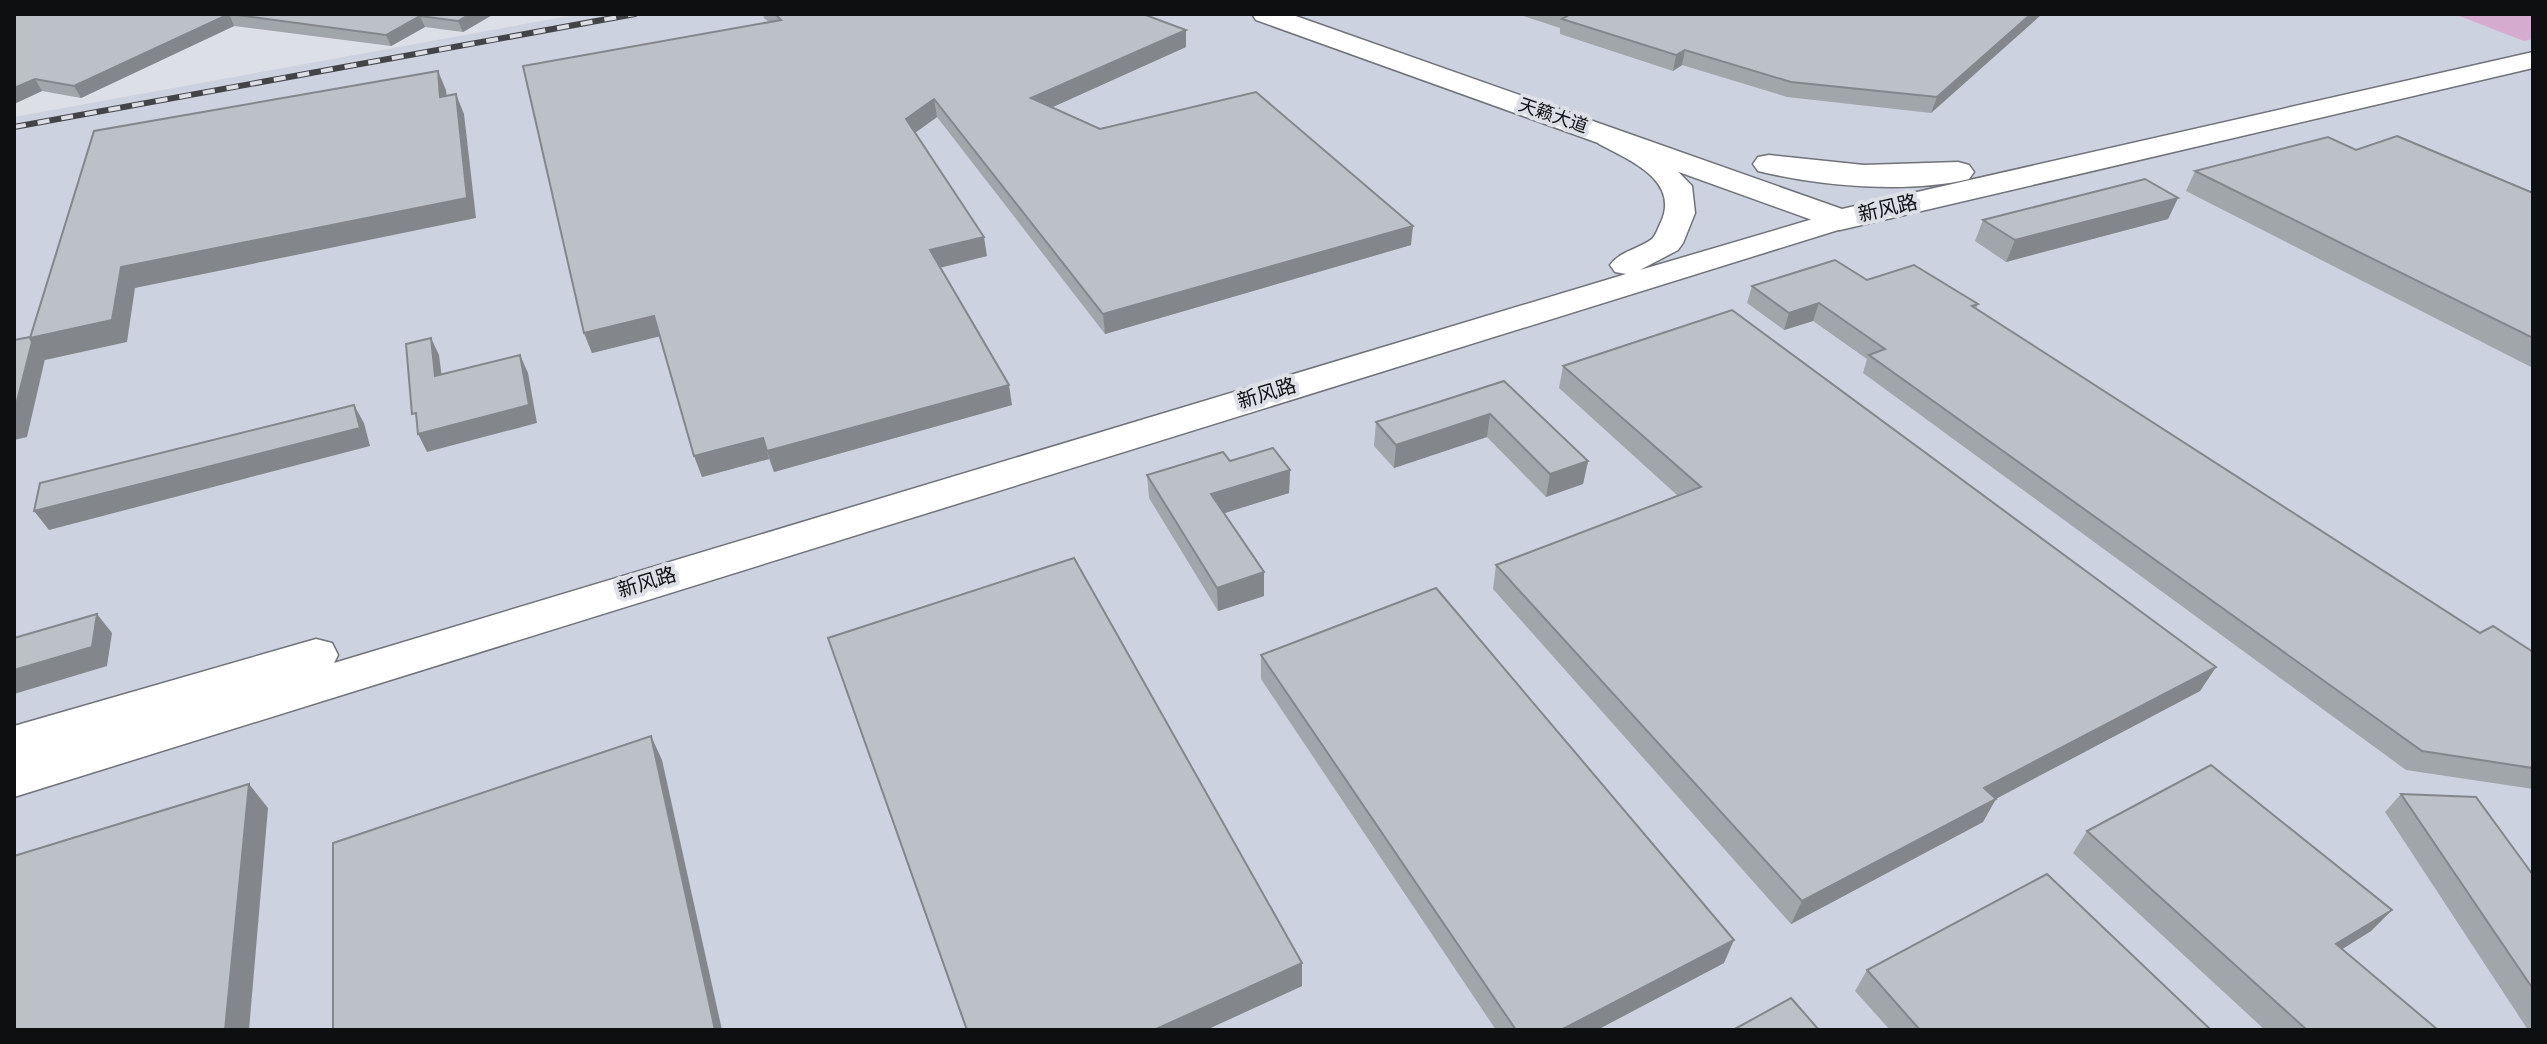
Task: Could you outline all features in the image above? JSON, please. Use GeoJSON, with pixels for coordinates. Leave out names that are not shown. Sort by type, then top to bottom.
{"type":"FeatureCollection","features":[{"type":"Feature","properties":{"kind":"main road","name":"天籁大道"},"geometry":{"type":"LineString","coordinates":[[1265,14],[1595,131],[1855,208]]}},
{"type":"Feature","properties":{"kind":"main road","name":"天籁大道"},"geometry":{"type":"LineString","coordinates":[[1332,14],[1694,138]]}},
{"type":"Feature","properties":{"kind":"main road","name":"新风路"},"geometry":{"type":"LineString","coordinates":[[1855,208],[1997,168],[2533,46]]}},
{"type":"Feature","properties":{"kind":"main road","name":"新风路"},"geometry":{"type":"LineString","coordinates":[[1855,208],[2533,60]]}},
{"type":"Feature","properties":{"kind":"main road"},"geometry":{"type":"LineString","coordinates":[[1739,153],[1769,164],[1855,208]]}},
{"type":"Feature","properties":{"kind":"main road"},"geometry":{"type":"LineString","coordinates":[[1769,164],[1811,171],[1921,176],[1997,168]]}},
{"type":"Feature","properties":{"kind":"street"},"geometry":{"type":"LineString","coordinates":[[1595,131],[1652,161],[1677,186],[1680,213],[1667,243],[1626,265]]}},
{"type":"Feature","properties":{"kind":"street","name":"新风路"},"geometry":{"type":"LineString","coordinates":[[14,745],[1626,265],[1855,208]]}},
{"type":"Feature","properties":{"kind":"street","name":"新风路"},"geometry":{"type":"LineString","coordinates":[[14,778],[1855,208]]}},
{"type":"Feature","properties":{"kind":"shaded area"},"geometry":{"type":"Polygon","coordinates":[[[580,14],[2533,14],[2533,1030],[14,1030],[14,117],[580,14]]]}},
{"type":"Feature","properties":{"kind":"shaded area"},"geometry":{"type":"Polygon","coordinates":[[[2454,14],[2533,14],[2533,39],[2524,41],[2454,14]]]}},
{"type":"Feature","properties":{"kind":"building"},"geometry":{"type":"Polygon","coordinates":[[[14,14],[229,14],[74,86],[35,79],[14,88],[14,14]]]}},
{"type":"Feature","properties":{"kind":"building"},"geometry":{"type":"Polygon","coordinates":[[[229,14],[470,14],[458,21],[420,16],[386,35],[229,14]]]}},
{"type":"Feature","properties":{"kind":"building"},"geometry":{"type":"Polygon","coordinates":[[[775,14],[1143,14],[1186,30],[1031,98],[1100,129],[1256,92],[1413,226],[1103,314],[934,99],[906,119],[984,237],[930,250],[1009,385],[767,451],[763,438],[694,456],[654,316],[584,333],[523,66],[781,20],[775,14]]]}},
{"type":"Feature","properties":{"kind":"building"},"geometry":{"type":"Polygon","coordinates":[[[1566,14],[2031,14],[1937,97],[1791,82],[1685,50],[1676,55],[1562,19],[1569,15],[1566,14]]]}},
{"type":"Feature","properties":{"kind":"building"},"geometry":{"type":"Polygon","coordinates":[[[438,71],[440,97],[456,94],[467,198],[121,267],[112,320],[30,338],[94,131],[438,71]]]}},
{"type":"Feature","properties":{"kind":"building"},"geometry":{"type":"Polygon","coordinates":[[[2397,136],[2533,193],[2533,338],[2195,171],[2328,137],[2356,150],[2397,136]]]}},
{"type":"Feature","properties":{"kind":"building"},"geometry":{"type":"Polygon","coordinates":[[[2145,179],[2178,198],[2015,240],[1983,220],[2145,179]]]}},
{"type":"Feature","properties":{"kind":"building"},"geometry":{"type":"Polygon","coordinates":[[[1835,260],[1867,280],[1914,265],[1978,304],[1972,306],[2480,633],[2493,626],[2533,652],[2533,768],[2422,751],[1869,355],[1885,349],[1819,303],[1789,313],[1752,286],[1835,260]]]}},
{"type":"Feature","properties":{"kind":"building"},"geometry":{"type":"Polygon","coordinates":[[[1732,310],[2216,667],[1984,788],[1996,799],[1802,901],[1496,565],[1701,487],[1563,366],[1732,310]]]}},
{"type":"Feature","properties":{"kind":"building"},"geometry":{"type":"Polygon","coordinates":[[[30,337],[32,342],[14,413],[14,340],[30,337]]]}},
{"type":"Feature","properties":{"kind":"building"},"geometry":{"type":"Polygon","coordinates":[[[431,338],[435,376],[520,355],[529,405],[418,434],[416,413],[412,414],[406,344],[431,338]]]}},
{"type":"Feature","properties":{"kind":"building"},"geometry":{"type":"Polygon","coordinates":[[[1504,381],[1588,461],[1550,474],[1490,414],[1396,445],[1376,422],[1504,381]]]}},
{"type":"Feature","properties":{"kind":"building"},"geometry":{"type":"Polygon","coordinates":[[[354,405],[360,428],[34,511],[40,483],[354,405]]]}},
{"type":"Feature","properties":{"kind":"building"},"geometry":{"type":"Polygon","coordinates":[[[1273,448],[1290,470],[1211,494],[1264,572],[1217,588],[1147,475],[1223,452],[1230,461],[1273,448]]]}},
{"type":"Feature","properties":{"kind":"building"},"geometry":{"type":"Polygon","coordinates":[[[1074,558],[1302,963],[1154,1030],[967,1030],[828,638],[1074,558]]]}},
{"type":"Feature","properties":{"kind":"building"},"geometry":{"type":"Polygon","coordinates":[[[1436,588],[1734,940],[1561,1030],[1516,1030],[1261,655],[1436,588]]]}},
{"type":"Feature","properties":{"kind":"building"},"geometry":{"type":"Polygon","coordinates":[[[97,614],[92,647],[14,670],[14,638],[97,614]]]}},
{"type":"Feature","properties":{"kind":"building"},"geometry":{"type":"Polygon","coordinates":[[[651,736],[715,1030],[333,1030],[333,843],[651,736]]]}},
{"type":"Feature","properties":{"kind":"building"},"geometry":{"type":"Polygon","coordinates":[[[2211,765],[2392,910],[2336,944],[2438,1030],[2307,1030],[2087,831],[2211,765]]]}},
{"type":"Feature","properties":{"kind":"building"},"geometry":{"type":"Polygon","coordinates":[[[249,784],[225,1030],[14,1030],[14,856],[249,784]]]}},
{"type":"Feature","properties":{"kind":"building"},"geometry":{"type":"Polygon","coordinates":[[[2401,794],[2476,797],[2533,875],[2533,989],[2401,794]]]}},
{"type":"Feature","properties":{"kind":"building"},"geometry":{"type":"Polygon","coordinates":[[[2047,874],[2211,1030],[1920,1030],[1867,970],[2047,874]]]}},
{"type":"Feature","properties":{"kind":"building"},"geometry":{"type":"Polygon","coordinates":[[[1791,998],[1819,1030],[1733,1030],[1791,998]]]}},
{"type":"Feature","properties":{"kind":"railway"},"geometry":{"type":"LineString","coordinates":[[14,127],[635,14]]}}]}
